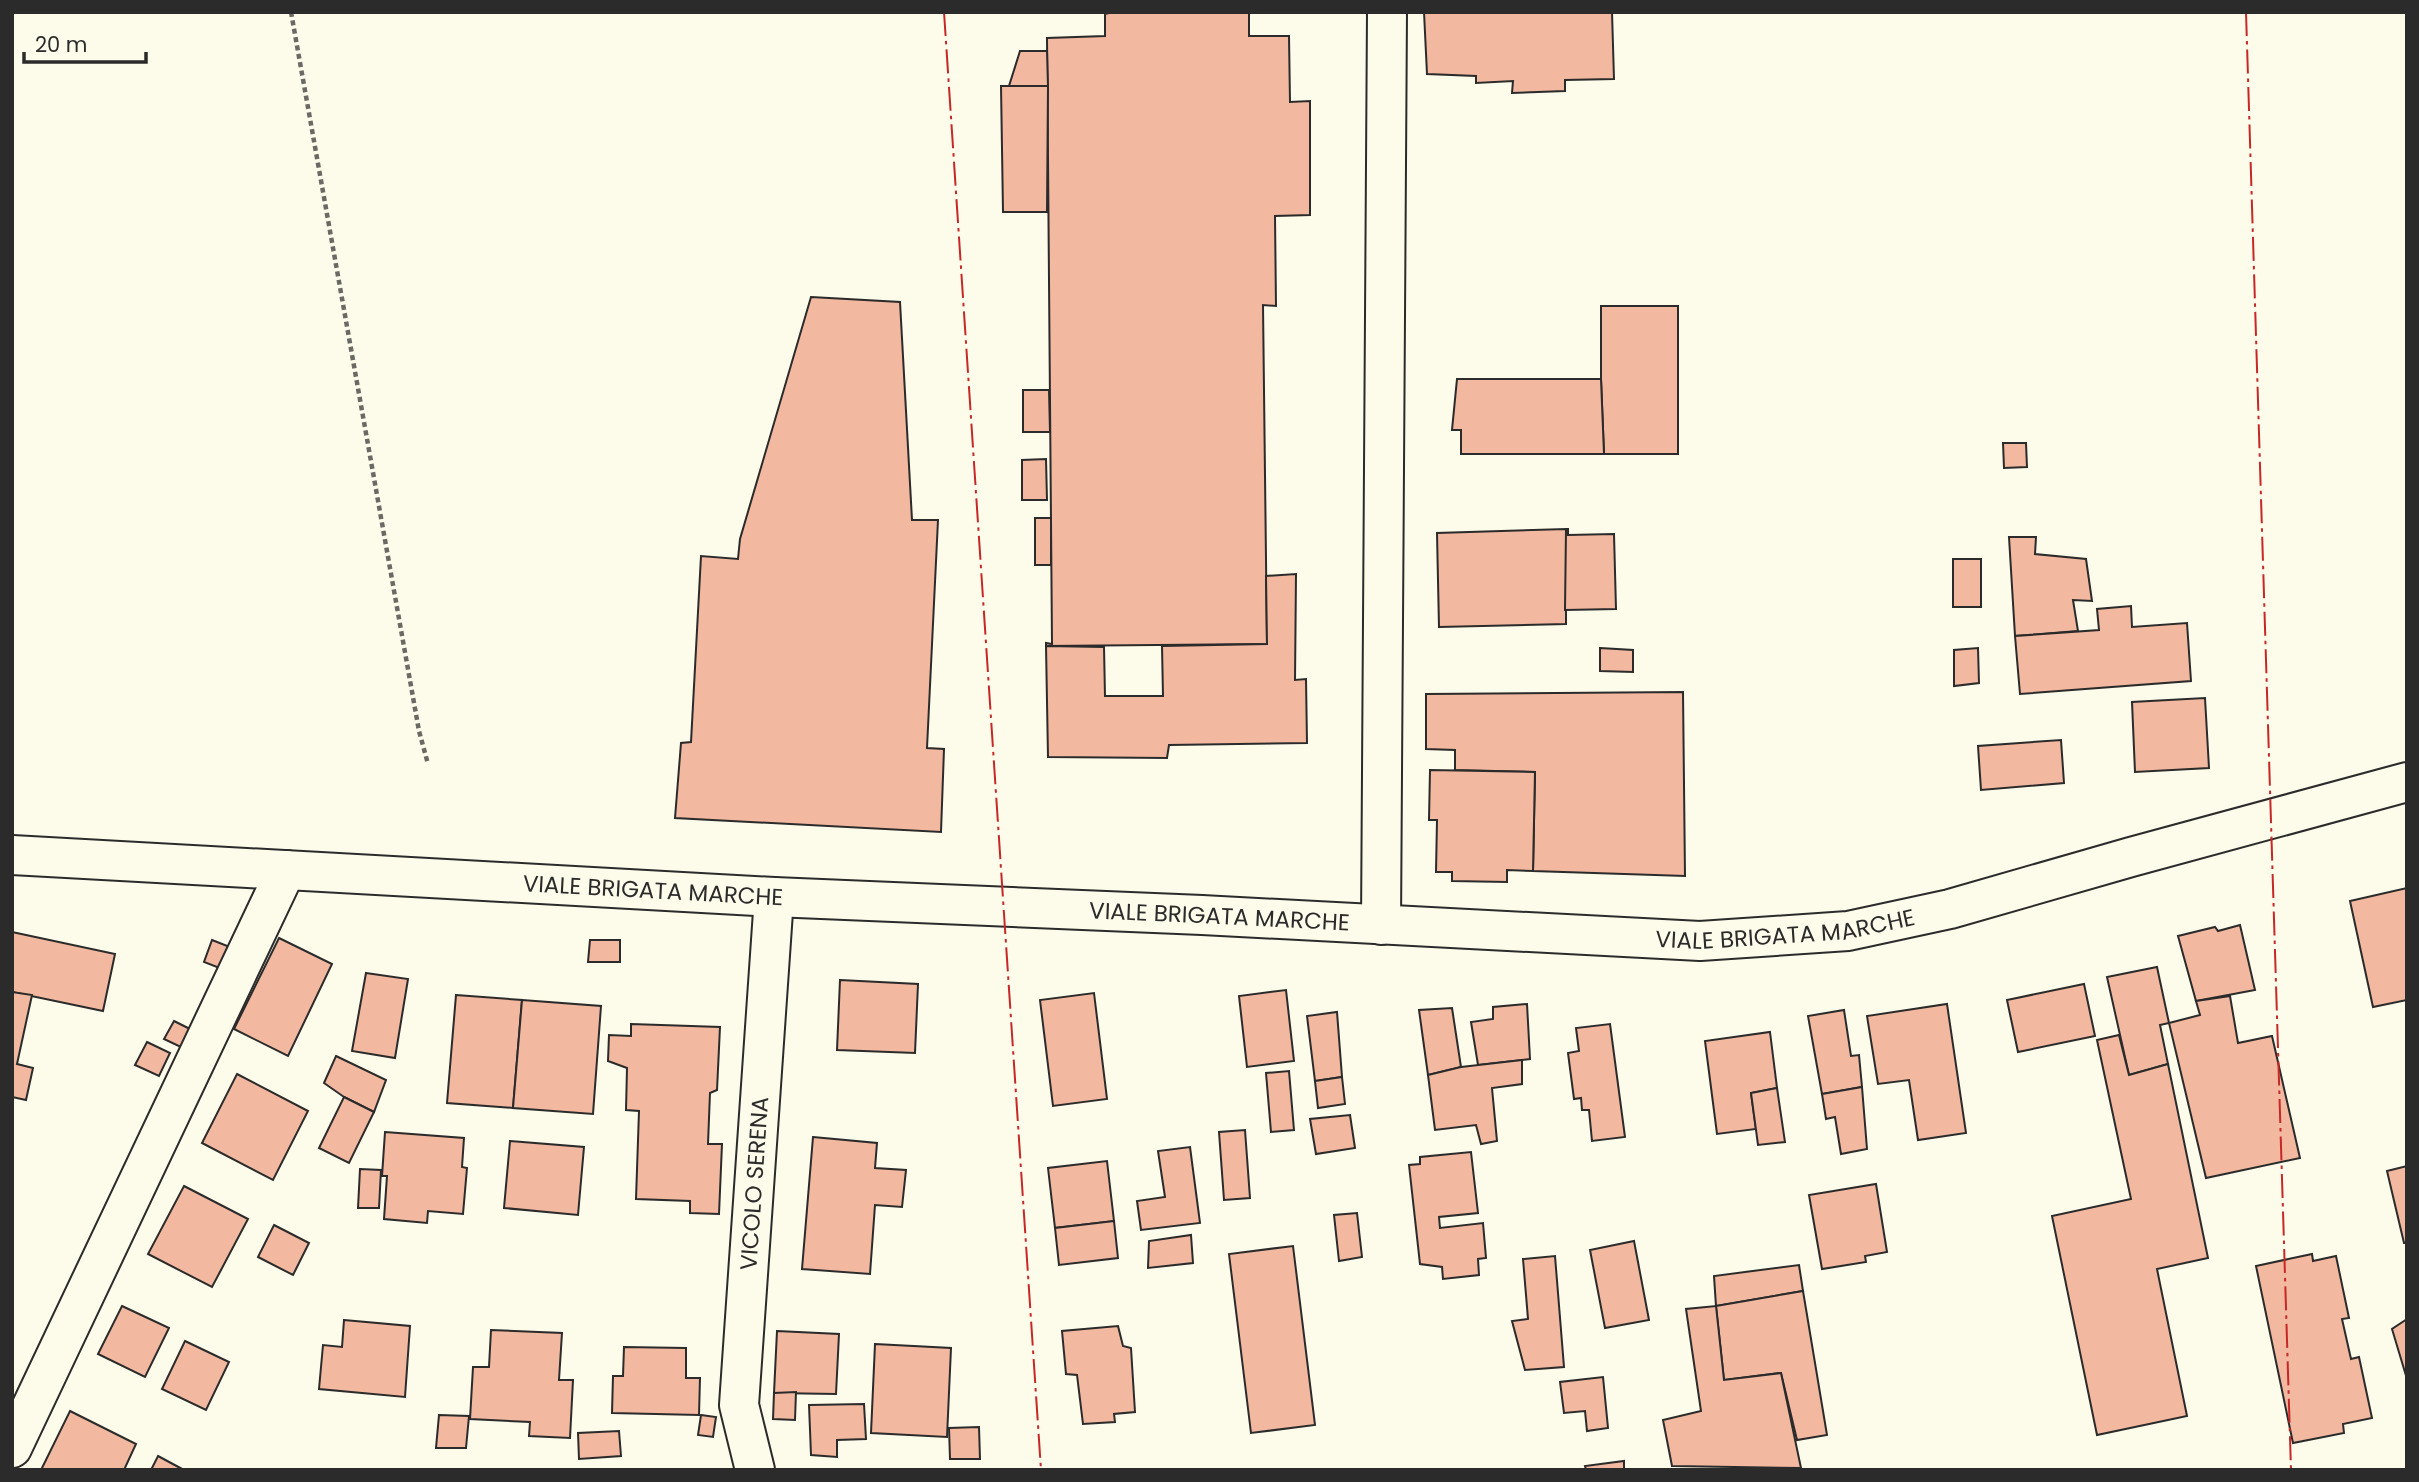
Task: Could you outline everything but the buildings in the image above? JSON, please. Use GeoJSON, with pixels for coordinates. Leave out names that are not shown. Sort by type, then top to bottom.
{"type":"FeatureCollection","features":[{"type":"Feature","properties":{"kind":"street"},"geometry":{"type":"LineString","coordinates":[[1381,925],[1387,12]]}},
{"type":"Feature","properties":{"kind":"street","name":"VIALE BRIGATA MARCHE"},"geometry":{"type":"LineString","coordinates":[[12,855],[774,897],[1700,941],[1847,931],[1950,909],[2407,782]]}},
{"type":"Feature","properties":{"kind":"street"},"geometry":{"type":"LineString","coordinates":[[12,1448],[286,870]]}},
{"type":"Feature","properties":{"kind":"street","name":"VICOLO SERENA"},"geometry":{"type":"LineString","coordinates":[[755,1470],[739,1405],[774,897]]}},
{"type":"Feature","properties":{"kind":"path"},"geometry":{"type":"LineString","coordinates":[[291,12],[419,731],[428,764]]}},
{"type":"Feature","properties":{"kind":"power"},"geometry":{"type":"LineString","coordinates":[[944,12],[1041,1470]]}},
{"type":"Feature","properties":{"kind":"power"},"geometry":{"type":"LineString","coordinates":[[2246,12],[2291,1470]]}}]}
